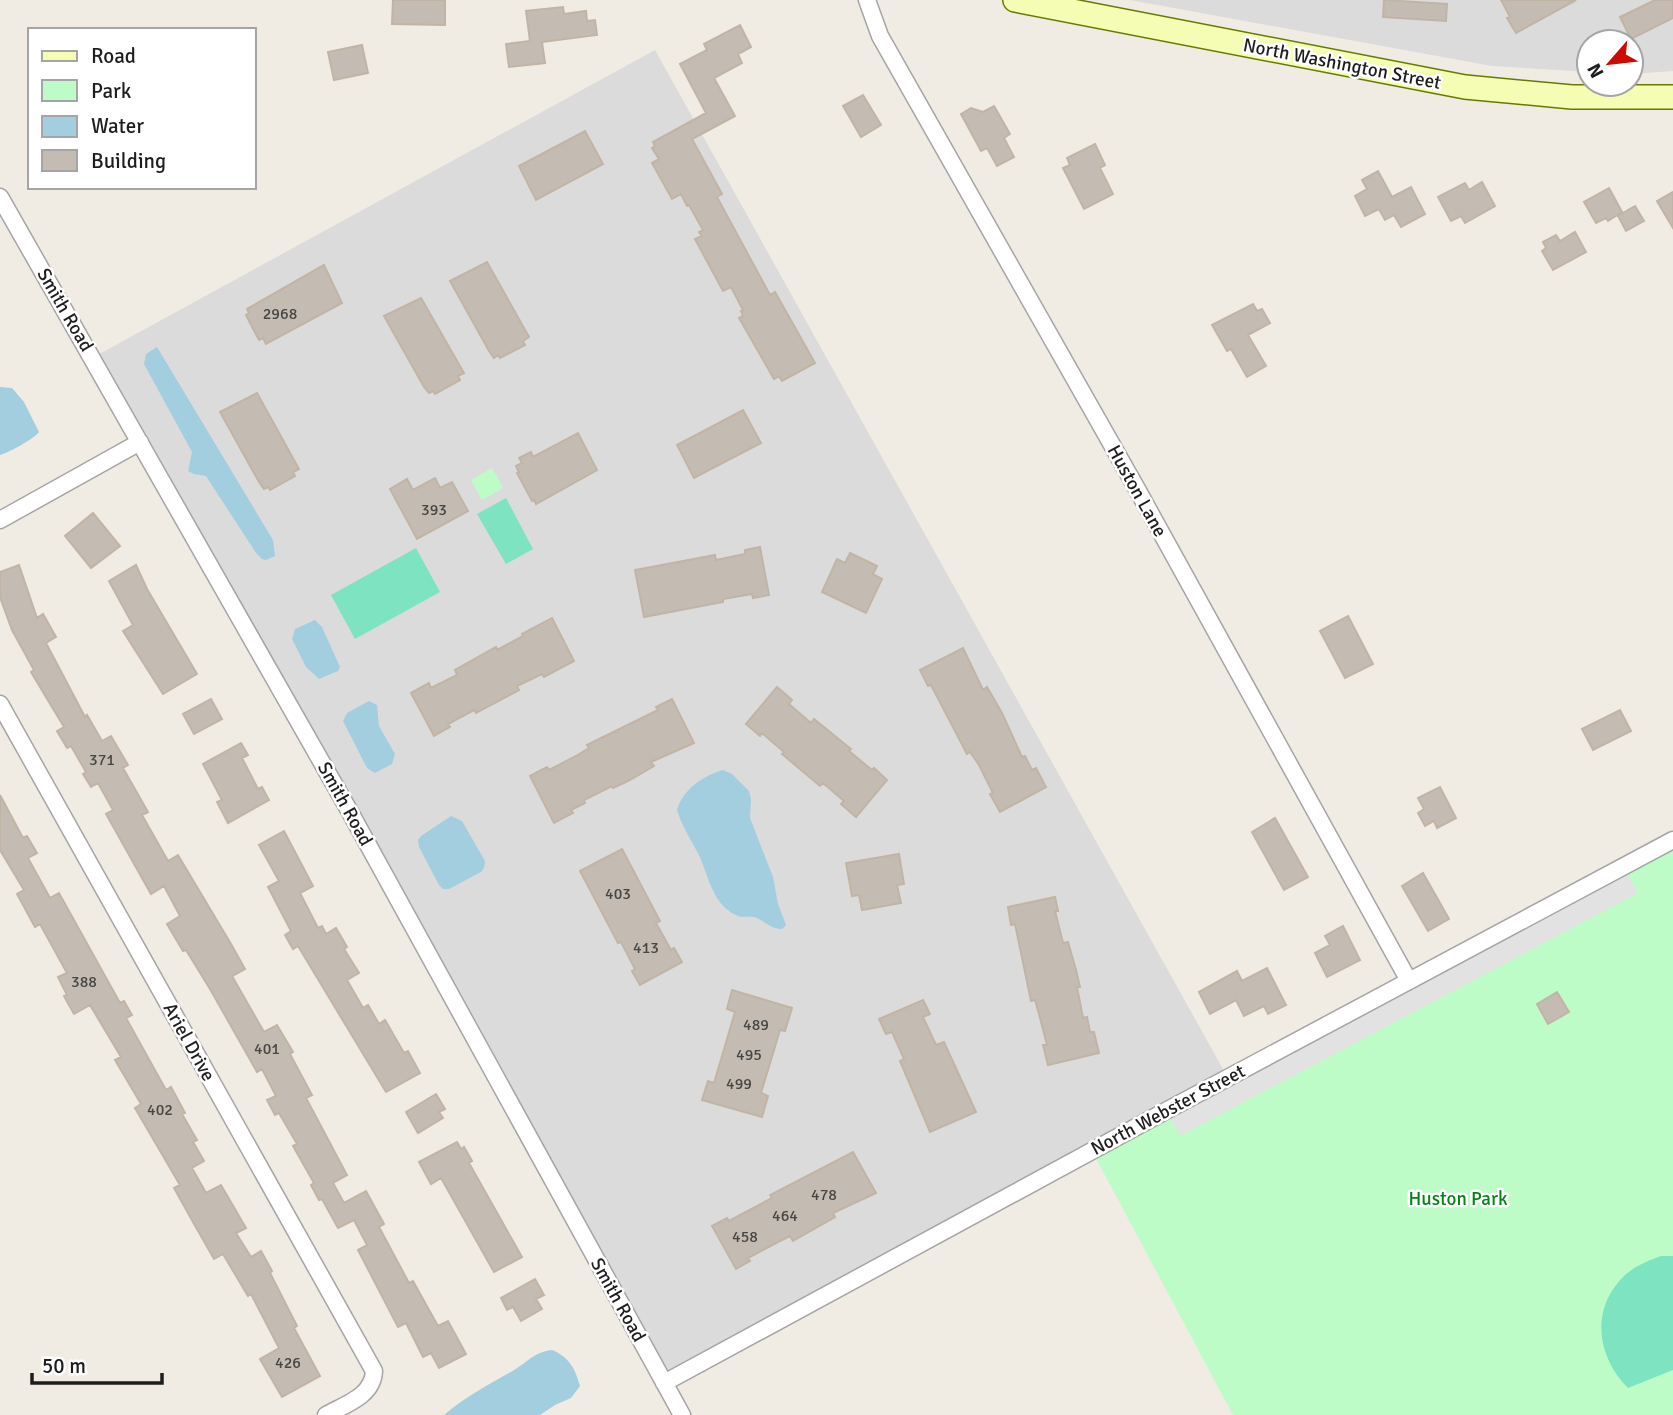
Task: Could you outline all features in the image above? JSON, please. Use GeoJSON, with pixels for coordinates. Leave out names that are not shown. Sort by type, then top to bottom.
{"type":"FeatureCollection","features":[{"type":"Feature","properties":{"kind":"main road","name":"North Washington Street"},"geometry":{"type":"LineString","coordinates":[[1014,0],[1465,87],[1572,97],[1673,97]]}},
{"type":"Feature","properties":{"kind":"street","name":"Huston Lane"},"geometry":{"type":"LineString","coordinates":[[867,0],[880,37],[1130,478],[1409,981]]}},
{"type":"Feature","properties":{"kind":"street","name":"Smith Road"},"geometry":{"type":"LineString","coordinates":[[0,197],[350,812],[682,1415]]}},
{"type":"Feature","properties":{"kind":"street"},"geometry":{"type":"LineString","coordinates":[[0,520],[141,442]]}},
{"type":"Feature","properties":{"kind":"street","name":"Ariel Drive"},"geometry":{"type":"LineString","coordinates":[[0,704],[373,1371],[373,1380],[368,1391],[326,1415]]}},
{"type":"Feature","properties":{"kind":"street","name":"North Webster Street"},"geometry":{"type":"LineString","coordinates":[[664,1383],[1673,841]]}},
{"type":"Feature","properties":{"kind":"shaded area"},"geometry":{"type":"Polygon","coordinates":[[[1130,0],[1673,0],[1673,71],[1645,73],[1645,28],[1575,28],[1575,71],[1492,66],[1130,0]]]}},
{"type":"Feature","properties":{"kind":"shaded area"},"geometry":{"type":"Polygon","coordinates":[[[655,50],[1228,1078],[664,1383],[92,358],[655,50]]]}},
{"type":"Feature","properties":{"kind":"shaded area"},"geometry":{"type":"Polygon","coordinates":[[[1627,873],[1638,893],[1180,1136],[1169,1117],[1627,873]]]}},
{"type":"Feature","properties":{"kind":"green space"},"geometry":{"type":"Polygon","coordinates":[[[492,468],[503,488],[482,500],[471,480],[492,468]]]}},
{"type":"Feature","properties":{"kind":"green space"},"geometry":{"type":"Polygon","coordinates":[[[506,498],[533,549],[506,564],[477,514],[506,498]]]}},
{"type":"Feature","properties":{"kind":"green space"},"geometry":{"type":"Polygon","coordinates":[[[416,548],[440,592],[355,639],[331,595],[416,548]]]}},
{"type":"Feature","properties":{"kind":"green space","name":"Huston Park"},"geometry":{"type":"Polygon","coordinates":[[[1673,840],[1673,1415],[1233,1415],[1092,1151],[1673,840]]]}},
{"type":"Feature","properties":{"kind":"green space"},"geometry":{"type":"Polygon","coordinates":[[[1661,1256],[1673,1256],[1673,1370],[1628,1388],[1618,1376],[1604,1348],[1602,1318],[1612,1290],[1623,1277],[1641,1264],[1661,1256]]]}},
{"type":"Feature","properties":{"kind":"water"},"geometry":{"type":"Polygon","coordinates":[[[157,347],[273,540],[275,556],[262,559],[206,476],[188,471],[192,452],[144,364],[146,354],[157,347]]]}},
{"type":"Feature","properties":{"kind":"water"},"geometry":{"type":"Polygon","coordinates":[[[0,387],[12,388],[24,402],[39,432],[0,455],[0,387]]]}},
{"type":"Feature","properties":{"kind":"water"},"geometry":{"type":"Polygon","coordinates":[[[315,620],[322,627],[340,667],[338,671],[319,679],[306,667],[292,639],[295,629],[315,620]]]}},
{"type":"Feature","properties":{"kind":"water"},"geometry":{"type":"Polygon","coordinates":[[[369,701],[377,705],[379,726],[395,754],[392,764],[375,773],[367,768],[343,721],[347,713],[369,701]]]}},
{"type":"Feature","properties":{"kind":"water"},"geometry":{"type":"Polygon","coordinates":[[[723,770],[732,774],[749,791],[750,818],[773,877],[778,904],[786,925],[782,929],[772,927],[754,917],[739,916],[722,904],[712,889],[699,855],[679,816],[677,810],[680,802],[689,790],[701,780],[723,770]]]}},
{"type":"Feature","properties":{"kind":"water"},"geometry":{"type":"Polygon","coordinates":[[[451,816],[462,821],[485,861],[481,872],[449,889],[443,889],[419,847],[418,840],[451,816]]]}},
{"type":"Feature","properties":{"kind":"water"},"geometry":{"type":"Polygon","coordinates":[[[552,1350],[571,1364],[576,1374],[580,1386],[571,1398],[540,1415],[444,1415],[534,1356],[552,1350]]]}},
{"type":"Feature","properties":{"kind":"building"},"geometry":{"type":"Polygon","coordinates":[[[393,0],[445,0],[445,25],[392,24],[393,0]]]}},
{"type":"Feature","properties":{"kind":"building"},"geometry":{"type":"Polygon","coordinates":[[[1384,0],[1447,4],[1446,21],[1383,17],[1384,0]]]}},
{"type":"Feature","properties":{"kind":"building"},"geometry":{"type":"Polygon","coordinates":[[[1501,0],[1576,0],[1516,33],[1501,0]]]}},
{"type":"Feature","properties":{"kind":"building"},"geometry":{"type":"Polygon","coordinates":[[[1655,0],[1673,0],[1673,18],[1645,32],[1645,28],[1626,28],[1620,17],[1655,0]]]}},
{"type":"Feature","properties":{"kind":"building"},"geometry":{"type":"Polygon","coordinates":[[[563,7],[564,14],[586,11],[587,21],[595,20],[597,35],[542,42],[545,63],[509,67],[506,44],[530,41],[526,11],[563,7]]]}},
{"type":"Feature","properties":{"kind":"building"},"geometry":{"type":"Polygon","coordinates":[[[740,25],[751,47],[738,54],[742,63],[714,78],[735,116],[692,139],[722,194],[717,197],[770,295],[775,292],[815,363],[782,381],[779,376],[774,379],[739,318],[743,316],[743,310],[731,287],[723,291],[695,239],[702,236],[699,232],[703,230],[689,205],[687,206],[681,194],[672,199],[652,163],[659,159],[652,148],[655,146],[653,142],[706,113],[680,64],[707,50],[704,44],[740,25]]]}},
{"type":"Feature","properties":{"kind":"building"},"geometry":{"type":"Polygon","coordinates":[[[362,45],[368,73],[334,80],[328,52],[362,45]]]}},
{"type":"Feature","properties":{"kind":"building"},"geometry":{"type":"Polygon","coordinates":[[[863,95],[881,125],[861,137],[843,106],[863,95]]]}},
{"type":"Feature","properties":{"kind":"building"},"geometry":{"type":"Polygon","coordinates":[[[994,106],[1010,134],[1004,138],[1014,157],[997,166],[987,148],[981,151],[961,114],[971,108],[983,112],[994,106]]]}},
{"type":"Feature","properties":{"kind":"building"},"geometry":{"type":"Polygon","coordinates":[[[585,131],[603,164],[536,200],[519,166],[585,131]]]}},
{"type":"Feature","properties":{"kind":"building"},"geometry":{"type":"Polygon","coordinates":[[[1095,144],[1105,165],[1100,168],[1113,194],[1084,209],[1063,168],[1070,165],[1067,158],[1095,144]]]}},
{"type":"Feature","properties":{"kind":"building"},"geometry":{"type":"Polygon","coordinates":[[[1378,171],[1392,197],[1411,187],[1425,214],[1401,227],[1394,215],[1385,220],[1379,209],[1365,216],[1355,196],[1367,189],[1362,180],[1378,171]]]}},
{"type":"Feature","properties":{"kind":"building"},"geometry":{"type":"Polygon","coordinates":[[[1482,182],[1495,206],[1465,223],[1461,216],[1451,221],[1438,197],[1465,183],[1469,190],[1482,182]]]}},
{"type":"Feature","properties":{"kind":"building"},"geometry":{"type":"Polygon","coordinates":[[[1609,188],[1622,212],[1608,221],[1606,218],[1596,223],[1584,202],[1609,188]]]}},
{"type":"Feature","properties":{"kind":"building"},"geometry":{"type":"Polygon","coordinates":[[[1673,192],[1673,228],[1657,201],[1673,192]]]}},
{"type":"Feature","properties":{"kind":"building"},"geometry":{"type":"Polygon","coordinates":[[[1635,206],[1644,221],[1626,231],[1618,216],[1635,206]]]}},
{"type":"Feature","properties":{"kind":"building"},"geometry":{"type":"Polygon","coordinates":[[[1575,232],[1586,252],[1553,270],[1542,251],[1546,248],[1543,242],[1556,235],[1560,241],[1575,232]]]}},
{"type":"Feature","properties":{"kind":"building"},"geometry":{"type":"Polygon","coordinates":[[[487,262],[529,337],[523,341],[525,345],[500,358],[498,355],[494,358],[489,351],[450,281],[487,262]]]}},
{"type":"Feature","properties":{"kind":"building"},"geometry":{"type":"Polygon","coordinates":[[[324,265],[342,303],[266,344],[263,338],[259,340],[246,315],[249,313],[247,309],[324,265]]]}},
{"type":"Feature","properties":{"kind":"building"},"geometry":{"type":"Polygon","coordinates":[[[421,298],[464,373],[458,376],[460,380],[435,394],[433,391],[429,393],[424,387],[384,316],[421,298]]]}},
{"type":"Feature","properties":{"kind":"building"},"geometry":{"type":"Polygon","coordinates":[[[1253,304],[1257,311],[1262,309],[1270,323],[1248,335],[1266,366],[1247,377],[1231,349],[1227,351],[1212,325],[1253,304]]]}},
{"type":"Feature","properties":{"kind":"building"},"geometry":{"type":"Polygon","coordinates":[[[257,393],[299,469],[293,472],[295,476],[270,490],[268,487],[264,489],[259,482],[220,412],[257,393]]]}},
{"type":"Feature","properties":{"kind":"building"},"geometry":{"type":"Polygon","coordinates":[[[743,410],[761,443],[694,478],[677,445],[743,410]]]}},
{"type":"Feature","properties":{"kind":"building"},"geometry":{"type":"Polygon","coordinates":[[[578,433],[597,470],[536,504],[517,473],[519,472],[516,466],[522,463],[519,458],[531,452],[533,457],[578,433]]]}},
{"type":"Feature","properties":{"kind":"building"},"geometry":{"type":"Polygon","coordinates":[[[435,478],[440,488],[452,482],[468,511],[417,539],[390,489],[407,479],[413,490],[435,478]]]}},
{"type":"Feature","properties":{"kind":"building"},"geometry":{"type":"Polygon","coordinates":[[[93,513],[120,546],[91,568],[65,536],[93,513]]]}},
{"type":"Feature","properties":{"kind":"building"},"geometry":{"type":"Polygon","coordinates":[[[760,547],[769,595],[753,598],[752,594],[723,599],[723,602],[644,617],[635,570],[715,555],[716,560],[745,554],[745,550],[760,547]]]}},
{"type":"Feature","properties":{"kind":"building"},"geometry":{"type":"Polygon","coordinates":[[[850,553],[877,566],[873,574],[882,579],[866,613],[822,592],[837,559],[845,563],[850,553]]]}},
{"type":"Feature","properties":{"kind":"building"},"geometry":{"type":"Polygon","coordinates":[[[19,565],[37,618],[43,614],[56,637],[46,643],[85,717],[87,715],[102,741],[111,736],[128,765],[123,768],[148,812],[142,815],[168,861],[178,855],[231,944],[245,969],[232,976],[264,1032],[277,1025],[293,1052],[290,1054],[312,1095],[306,1098],[347,1175],[333,1183],[344,1203],[366,1191],[384,1224],[379,1227],[409,1283],[413,1281],[438,1326],[448,1321],[466,1354],[439,1368],[431,1353],[423,1357],[406,1323],[398,1327],[358,1250],[367,1245],[354,1220],[338,1228],[322,1199],[319,1200],[311,1185],[314,1183],[293,1146],[297,1144],[279,1113],[275,1115],[267,1100],[276,1096],[262,1069],[257,1072],[210,989],[167,924],[180,916],[164,886],[151,894],[106,814],[113,810],[98,783],[91,787],[71,746],[67,748],[57,731],[64,727],[31,672],[34,670],[12,630],[0,597],[0,572],[19,565]]]}},
{"type":"Feature","properties":{"kind":"building"},"geometry":{"type":"Polygon","coordinates":[[[136,565],[147,589],[197,674],[163,694],[123,631],[133,625],[109,581],[136,565]]]}},
{"type":"Feature","properties":{"kind":"building"},"geometry":{"type":"Polygon","coordinates":[[[1348,616],[1373,664],[1345,678],[1320,631],[1348,616]]]}},
{"type":"Feature","properties":{"kind":"building"},"geometry":{"type":"Polygon","coordinates":[[[552,618],[574,661],[544,677],[542,674],[517,686],[519,690],[476,713],[474,710],[448,724],[450,727],[434,736],[411,693],[429,683],[431,688],[457,675],[455,670],[496,647],[497,650],[552,618]]]}},
{"type":"Feature","properties":{"kind":"building"},"geometry":{"type":"Polygon","coordinates":[[[963,648],[983,690],[987,687],[1002,713],[1022,757],[1025,756],[1032,770],[1036,768],[1046,787],[1000,812],[979,765],[970,752],[967,754],[931,685],[928,686],[920,670],[963,648]]]}},
{"type":"Feature","properties":{"kind":"building"},"geometry":{"type":"Polygon","coordinates":[[[777,687],[792,700],[789,704],[811,723],[814,719],[851,749],[849,751],[887,780],[856,817],[841,804],[844,801],[823,783],[820,786],[762,733],[760,736],[746,724],[777,687]]]}},
{"type":"Feature","properties":{"kind":"building"},"geometry":{"type":"Polygon","coordinates":[[[211,699],[222,719],[194,734],[183,714],[211,699]]]}},
{"type":"Feature","properties":{"kind":"building"},"geometry":{"type":"Polygon","coordinates":[[[672,699],[694,743],[651,762],[654,766],[628,781],[584,800],[585,803],[571,810],[573,813],[554,823],[530,776],[576,756],[589,748],[587,745],[658,710],[656,707],[672,699]]]}},
{"type":"Feature","properties":{"kind":"building"},"geometry":{"type":"Polygon","coordinates":[[[1620,710],[1631,731],[1593,750],[1582,729],[1620,710]]]}},
{"type":"Feature","properties":{"kind":"building"},"geometry":{"type":"Polygon","coordinates":[[[241,743],[248,755],[242,758],[258,789],[262,787],[269,800],[228,823],[217,802],[222,800],[203,764],[241,743]]]}},
{"type":"Feature","properties":{"kind":"building"},"geometry":{"type":"Polygon","coordinates":[[[1440,787],[1456,818],[1437,828],[1434,821],[1425,826],[1418,813],[1424,809],[1418,798],[1440,787]]]}},
{"type":"Feature","properties":{"kind":"building"},"geometry":{"type":"Polygon","coordinates":[[[0,795],[23,838],[27,836],[37,853],[28,858],[50,898],[59,893],[120,1003],[124,1001],[132,1015],[126,1018],[166,1090],[171,1087],[185,1113],[182,1114],[197,1140],[193,1142],[204,1161],[192,1168],[206,1193],[221,1185],[246,1228],[236,1233],[251,1257],[261,1251],[272,1271],[270,1273],[297,1326],[294,1328],[320,1376],[282,1397],[260,1359],[279,1348],[251,1294],[248,1296],[223,1254],[214,1259],[174,1188],[180,1185],[135,1108],[141,1104],[115,1060],[121,1057],[90,1005],[74,1014],[64,996],[67,995],[58,977],[67,973],[40,924],[35,927],[17,894],[24,890],[0,850],[0,795]]]}},
{"type":"Feature","properties":{"kind":"building"},"geometry":{"type":"Polygon","coordinates":[[[1275,818],[1308,877],[1284,890],[1252,832],[1275,818]]]}},
{"type":"Feature","properties":{"kind":"building"},"geometry":{"type":"Polygon","coordinates":[[[284,831],[313,886],[300,893],[318,928],[322,926],[326,934],[336,928],[347,947],[344,949],[359,973],[347,980],[363,1008],[368,1005],[379,1024],[385,1020],[404,1053],[408,1051],[420,1073],[386,1092],[298,946],[293,949],[285,935],[291,931],[268,887],[279,881],[259,845],[284,831]]]}},
{"type":"Feature","properties":{"kind":"building"},"geometry":{"type":"Polygon","coordinates":[[[622,849],[660,921],[656,923],[671,950],[674,948],[682,962],[640,985],[621,942],[618,943],[580,871],[622,849]]]}},
{"type":"Feature","properties":{"kind":"building"},"geometry":{"type":"Polygon","coordinates":[[[899,854],[904,884],[897,885],[901,903],[862,910],[859,895],[852,896],[846,863],[899,854]]]}},
{"type":"Feature","properties":{"kind":"building"},"geometry":{"type":"Polygon","coordinates":[[[1423,873],[1449,919],[1428,931],[1402,886],[1423,873]]]}},
{"type":"Feature","properties":{"kind":"building"},"geometry":{"type":"Polygon","coordinates":[[[1055,897],[1058,911],[1055,911],[1063,943],[1068,942],[1080,987],[1077,987],[1083,1018],[1087,1017],[1090,1032],[1094,1032],[1099,1053],[1048,1065],[1043,1045],[1047,1045],[1035,1000],[1031,1001],[1015,924],[1011,925],[1008,907],[1055,897]]]}},
{"type":"Feature","properties":{"kind":"building"},"geometry":{"type":"Polygon","coordinates":[[[1343,926],[1360,960],[1327,977],[1315,953],[1330,945],[1325,936],[1343,926]]]}},
{"type":"Feature","properties":{"kind":"building"},"geometry":{"type":"Polygon","coordinates":[[[1267,968],[1286,1005],[1268,1014],[1264,1006],[1244,1016],[1236,1000],[1210,1014],[1199,992],[1237,971],[1242,981],[1267,968]]]}},
{"type":"Feature","properties":{"kind":"building"},"geometry":{"type":"Polygon","coordinates":[[[732,990],[792,1008],[785,1031],[780,1030],[761,1093],[768,1096],[762,1117],[702,1100],[708,1081],[714,1083],[735,1012],[727,1009],[732,990]]]}},
{"type":"Feature","properties":{"kind":"building"},"geometry":{"type":"Polygon","coordinates":[[[1557,992],[1569,1012],[1548,1024],[1537,1004],[1557,992]]]}},
{"type":"Feature","properties":{"kind":"building"},"geometry":{"type":"Polygon","coordinates":[[[923,1000],[930,1014],[923,1017],[936,1045],[944,1042],[976,1112],[930,1132],[900,1061],[904,1059],[892,1032],[886,1034],[879,1019],[923,1000]]]}},
{"type":"Feature","properties":{"kind":"building"},"geometry":{"type":"Polygon","coordinates":[[[436,1094],[445,1109],[439,1112],[443,1118],[418,1133],[406,1112],[436,1094]]]}},
{"type":"Feature","properties":{"kind":"building"},"geometry":{"type":"Polygon","coordinates":[[[457,1142],[461,1149],[464,1147],[472,1161],[469,1163],[522,1257],[494,1272],[441,1178],[431,1184],[419,1162],[457,1142]]]}},
{"type":"Feature","properties":{"kind":"building"},"geometry":{"type":"Polygon","coordinates":[[[853,1152],[876,1193],[833,1213],[835,1217],[793,1241],[790,1236],[748,1258],[750,1261],[736,1269],[712,1226],[727,1218],[729,1221],[772,1198],[770,1195],[853,1152]]]}},
{"type":"Feature","properties":{"kind":"building"},"geometry":{"type":"Polygon","coordinates":[[[535,1279],[544,1295],[536,1299],[542,1309],[521,1321],[513,1307],[507,1310],[501,1298],[535,1279]]]}}]}
